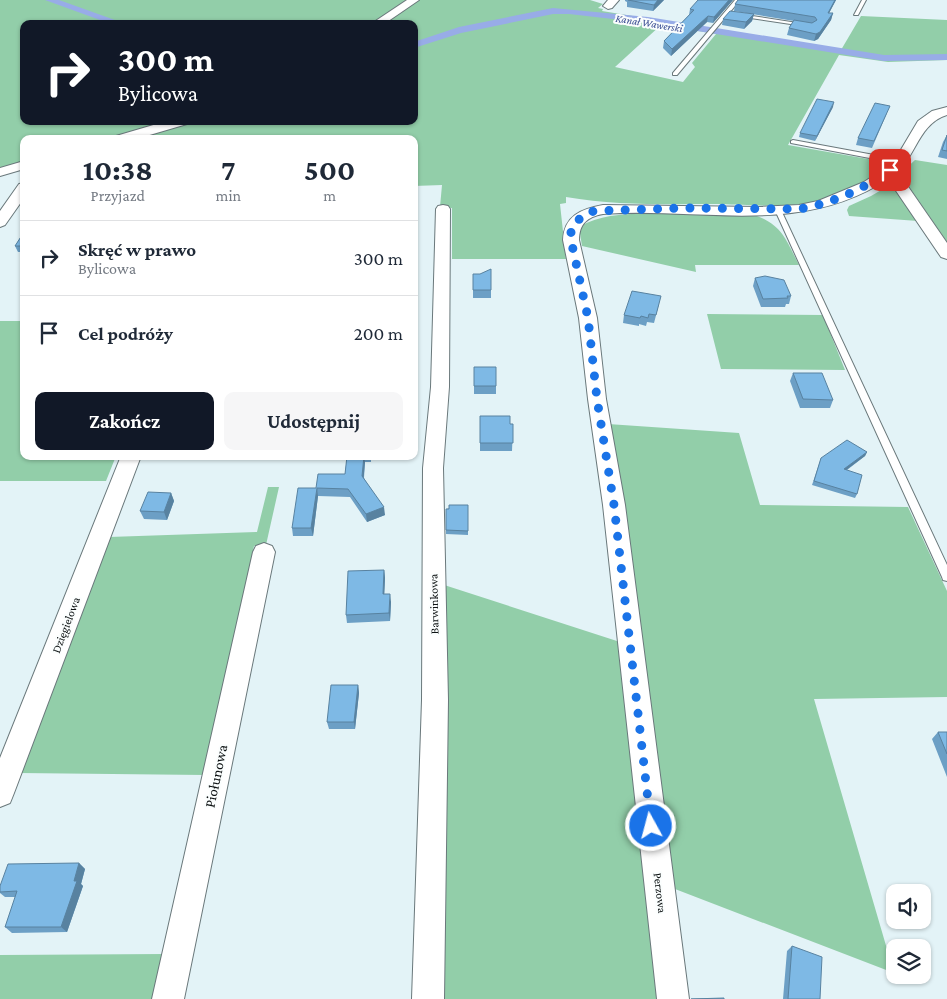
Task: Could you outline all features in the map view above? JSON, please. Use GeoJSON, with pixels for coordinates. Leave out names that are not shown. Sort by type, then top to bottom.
{"type":"FeatureCollection","features":[{"type":"Feature","properties":{"kind":"street"},"geometry":{"type":"LineString","coordinates":[[382,20],[414,0]]}},
{"type":"Feature","properties":{"kind":"street"},"geometry":{"type":"LineString","coordinates":[[778,210],[800,209],[826,203],[858,190],[895,166],[923,122],[937,113],[947,111]]}},
{"type":"Feature","properties":{"kind":"street"},"geometry":{"type":"LineString","coordinates":[[135,135],[168,125]]}},
{"type":"Feature","properties":{"kind":"street"},"geometry":{"type":"LineString","coordinates":[[0,172],[20,166]]}},
{"type":"Feature","properties":{"kind":"street"},"geometry":{"type":"LineString","coordinates":[[895,166],[947,254]]}},
{"type":"Feature","properties":{"kind":"street"},"geometry":{"type":"LineString","coordinates":[[0,222],[20,194]]}},
{"type":"Feature","properties":{"kind":"street","name":"Perzowa"},"geometry":{"type":"LineString","coordinates":[[672,999],[614,505],[597,399],[588,318],[571,240],[571,229],[585,214],[606,210],[684,208],[778,210]]}},
{"type":"Feature","properties":{"kind":"street","name":"Barwinkowa"},"geometry":{"type":"LineString","coordinates":[[428,999],[435,700],[433,468],[440,387],[443,209]]}},
{"type":"Feature","properties":{"kind":"street","name":"Dzięgielowa"},"geometry":{"type":"LineString","coordinates":[[0,793],[129,460]]}},
{"type":"Feature","properties":{"kind":"street","name":"Piołunowa"},"geometry":{"type":"LineString","coordinates":[[168,999],[264,552]]}},
{"type":"Feature","properties":{"kind":"lane"},"geometry":{"type":"LineString","coordinates":[[675,74],[738,0]]}},
{"type":"Feature","properties":{"kind":"lane"},"geometry":{"type":"LineString","coordinates":[[856,14],[864,0]]}},
{"type":"Feature","properties":{"kind":"lane"},"geometry":{"type":"LineString","coordinates":[[727,13],[810,26]]}},
{"type":"Feature","properties":{"kind":"lane"},"geometry":{"type":"LineString","coordinates":[[792,142],[895,166]]}},
{"type":"Feature","properties":{"kind":"lane"},"geometry":{"type":"LineString","coordinates":[[778,210],[947,577]]}},
{"type":"Feature","properties":{"kind":"green space"},"geometry":{"type":"Polygon","coordinates":[[[0,0],[409,0],[377,20],[20,20],[20,125],[161,125],[125,135],[20,135],[20,163],[0,169],[0,0]]]}},
{"type":"Feature","properties":{"kind":"green space"},"geometry":{"type":"Polygon","coordinates":[[[419,0],[590,0],[603,4],[598,8],[603,9],[602,11],[841,50],[861,16],[947,20],[947,60],[888,62],[839,55],[788,145],[891,163],[873,176],[834,196],[803,204],[781,206],[624,203],[566,197],[566,203],[560,204],[566,259],[452,259],[452,208],[440,207],[442,185],[418,186],[418,135],[148,135],[181,125],[418,125],[418,20],[387,20],[419,0]],[[661,25],[615,67],[683,82],[695,67],[692,63],[716,34],[661,25]]]}},
{"type":"Feature","properties":{"kind":"green space"},"geometry":{"type":"Polygon","coordinates":[[[915,160],[947,165],[947,242],[900,174],[915,160]]]}},
{"type":"Feature","properties":{"kind":"green space"},"geometry":{"type":"Polygon","coordinates":[[[895,182],[918,221],[849,216],[847,210],[849,206],[895,182]]]}},
{"type":"Feature","properties":{"kind":"green space"},"geometry":{"type":"Polygon","coordinates":[[[616,215],[757,216],[779,230],[799,265],[695,265],[696,272],[582,246],[579,227],[591,221],[616,215]]]}},
{"type":"Feature","properties":{"kind":"green space"},"geometry":{"type":"Polygon","coordinates":[[[707,314],[823,315],[845,370],[721,369],[707,314]]]}},
{"type":"Feature","properties":{"kind":"green space"},"geometry":{"type":"Polygon","coordinates":[[[0,321],[20,321],[20,460],[114,460],[106,481],[0,481],[0,321]]]}},
{"type":"Feature","properties":{"kind":"green space"},"geometry":{"type":"Polygon","coordinates":[[[608,424],[739,433],[760,505],[908,507],[947,591],[947,697],[814,699],[886,946],[886,970],[675,889],[608,424]]]}},
{"type":"Feature","properties":{"kind":"green space"},"geometry":{"type":"Polygon","coordinates":[[[268,487],[279,487],[266,545],[254,546],[205,775],[19,773],[109,537],[257,532],[268,487]]]}},
{"type":"Feature","properties":{"kind":"green space"},"geometry":{"type":"Polygon","coordinates":[[[438,583],[620,642],[660,999],[438,999],[438,583]]]}},
{"type":"Feature","properties":{"kind":"green space"},"geometry":{"type":"Polygon","coordinates":[[[165,954],[155,999],[0,999],[0,955],[165,954]]]}},
{"type":"Feature","properties":{"kind":"building"},"geometry":{"type":"Polygon","coordinates":[[[628,0],[658,0],[654,5],[628,0]]]}},
{"type":"Feature","properties":{"kind":"building"},"geometry":{"type":"Polygon","coordinates":[[[698,0],[729,0],[714,17],[708,16],[672,49],[664,41],[694,10],[690,9],[698,0]]]}},
{"type":"Feature","properties":{"kind":"building"},"geometry":{"type":"Polygon","coordinates":[[[738,0],[835,0],[828,13],[833,13],[820,32],[816,34],[789,28],[794,20],[812,23],[817,20],[815,17],[735,4],[738,0]]]}},
{"type":"Feature","properties":{"kind":"building"},"geometry":{"type":"Polygon","coordinates":[[[730,11],[754,14],[746,22],[723,19],[730,11]]]}},
{"type":"Feature","properties":{"kind":"building"},"geometry":{"type":"Polygon","coordinates":[[[817,99],[834,102],[817,136],[800,133],[817,99]]]}},
{"type":"Feature","properties":{"kind":"building"},"geometry":{"type":"Polygon","coordinates":[[[875,103],[890,106],[874,141],[858,138],[875,103]]]}},
{"type":"Feature","properties":{"kind":"building"},"geometry":{"type":"Polygon","coordinates":[[[947,135],[947,151],[942,150],[947,135]]]}},
{"type":"Feature","properties":{"kind":"building"},"geometry":{"type":"Polygon","coordinates":[[[20,238],[20,246],[15,246],[20,238]]]}},
{"type":"Feature","properties":{"kind":"building"},"geometry":{"type":"Polygon","coordinates":[[[491,269],[491,290],[473,290],[473,274],[480,274],[491,269]]]}},
{"type":"Feature","properties":{"kind":"building"},"geometry":{"type":"Polygon","coordinates":[[[765,276],[784,280],[791,296],[787,296],[788,298],[763,299],[755,278],[765,276]]]}},
{"type":"Feature","properties":{"kind":"building"},"geometry":{"type":"Polygon","coordinates":[[[632,291],[661,296],[656,315],[649,314],[648,318],[641,316],[640,318],[624,315],[632,291]]]}},
{"type":"Feature","properties":{"kind":"building"},"geometry":{"type":"Polygon","coordinates":[[[474,367],[496,367],[496,386],[474,386],[474,367]]]}},
{"type":"Feature","properties":{"kind":"building"},"geometry":{"type":"Polygon","coordinates":[[[793,373],[822,373],[833,400],[803,399],[793,373]]]}},
{"type":"Feature","properties":{"kind":"building"},"geometry":{"type":"Polygon","coordinates":[[[480,416],[510,416],[510,424],[513,424],[513,443],[480,443],[480,416]]]}},
{"type":"Feature","properties":{"kind":"building"},"geometry":{"type":"Polygon","coordinates":[[[847,440],[867,452],[844,469],[862,475],[857,494],[814,481],[821,458],[847,440]]]}},
{"type":"Feature","properties":{"kind":"building"},"geometry":{"type":"Polygon","coordinates":[[[347,460],[364,460],[362,476],[384,507],[366,514],[348,489],[317,488],[311,528],[292,528],[298,488],[316,488],[318,474],[345,474],[347,460]]]}},
{"type":"Feature","properties":{"kind":"building"},"geometry":{"type":"Polygon","coordinates":[[[148,492],[171,493],[164,512],[140,511],[148,492]]]}},
{"type":"Feature","properties":{"kind":"building"},"geometry":{"type":"Polygon","coordinates":[[[449,505],[468,505],[468,531],[446,530],[446,509],[449,509],[449,505]]]}},
{"type":"Feature","properties":{"kind":"building"},"geometry":{"type":"Polygon","coordinates":[[[384,570],[383,594],[390,594],[389,613],[346,615],[348,571],[384,570]]]}},
{"type":"Feature","properties":{"kind":"building"},"geometry":{"type":"Polygon","coordinates":[[[331,685],[358,685],[354,722],[327,722],[331,685]]]}},
{"type":"Feature","properties":{"kind":"building"},"geometry":{"type":"Polygon","coordinates":[[[938,732],[947,732],[947,754],[938,732]]]}},
{"type":"Feature","properties":{"kind":"building"},"geometry":{"type":"Polygon","coordinates":[[[79,863],[74,881],[77,881],[61,927],[5,927],[17,891],[0,892],[0,886],[8,864],[79,863]]]}},
{"type":"Feature","properties":{"kind":"building"},"geometry":{"type":"Polygon","coordinates":[[[792,946],[822,957],[820,999],[788,999],[792,946]]]}},
{"type":"Feature","properties":{"kind":"building"},"geometry":{"type":"Polygon","coordinates":[[[724,998],[724,999],[691,999],[724,998]]]}},
{"type":"Feature","properties":{"kind":"waterway","name":"Kanał Wawerski"},"geometry":{"type":"LineString","coordinates":[[50,0],[109,20]]}},
{"type":"Feature","properties":{"kind":"waterway","name":"Kanał Wawerski"},"geometry":{"type":"LineString","coordinates":[[418,44],[459,30],[553,11],[569,11],[648,20],[884,58],[947,57]]}},
{"type":"Feature","properties":{"kind":"route"},"geometry":{"type":"LineString","coordinates":[[651,826],[614,505],[597,399],[588,318],[574,256],[571,229],[578,219],[594,211],[684,208],[778,210],[814,207],[858,190],[890,170]]}}]}
